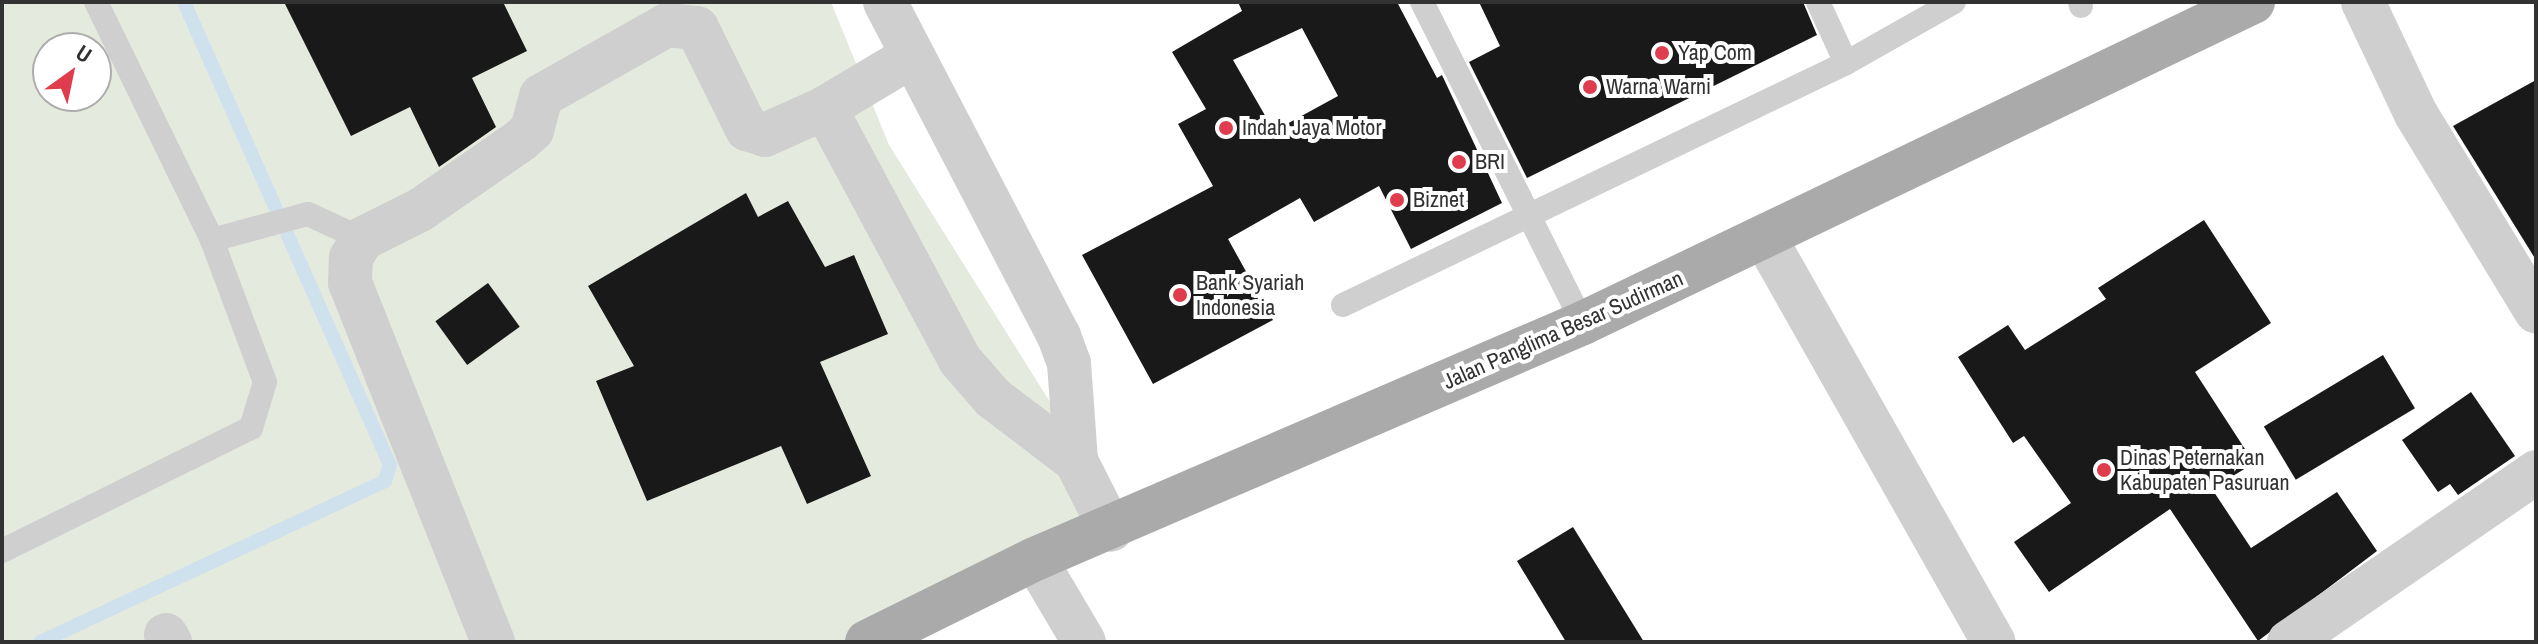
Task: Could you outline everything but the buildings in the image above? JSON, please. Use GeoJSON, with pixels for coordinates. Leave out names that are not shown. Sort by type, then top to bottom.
{"type":"FeatureCollection","features":[{"type":"Feature","properties":{"kind":"main road","name":"Jalan Panglima Besar Sudirman"},"geometry":{"type":"LineString","coordinates":[[867,642],[1035,559],[1111,530],[1583,323],[2253,2]]}},
{"type":"Feature","properties":{"kind":"street"},"geometry":{"type":"LineString","coordinates":[[885,2],[1059,336],[1069,363],[1076,461],[1111,530]]}},
{"type":"Feature","properties":{"kind":"street"},"geometry":{"type":"LineString","coordinates":[[2363,2],[2416,114],[2536,311]]}},
{"type":"Feature","properties":{"kind":"street"},"geometry":{"type":"LineString","coordinates":[[493,642],[350,283],[362,239],[420,210],[521,140],[532,130],[541,96],[667,25],[697,28],[747,129],[765,135],[825,108],[912,56]]}},
{"type":"Feature","properties":{"kind":"street"},"geometry":{"type":"LineString","coordinates":[[825,108],[967,371],[1076,461]]}},
{"type":"Feature","properties":{"kind":"street"},"geometry":{"type":"LineString","coordinates":[[1765,238],[1994,642]]}},
{"type":"Feature","properties":{"kind":"street"},"geometry":{"type":"LineString","coordinates":[[2289,642],[2536,472]]}},
{"type":"Feature","properties":{"kind":"street"},"geometry":{"type":"LineString","coordinates":[[1035,559],[1084,642]]}},
{"type":"Feature","properties":{"kind":"lane"},"geometry":{"type":"LineString","coordinates":[[2,551],[251,428],[265,382],[212,240],[96,2]]}},
{"type":"Feature","properties":{"kind":"lane"},"geometry":{"type":"LineString","coordinates":[[1422,2],[1583,323]]}},
{"type":"Feature","properties":{"kind":"lane"},"geometry":{"type":"LineString","coordinates":[[1818,2],[1846,63]]}},
{"type":"Feature","properties":{"kind":"lane"},"geometry":{"type":"LineString","coordinates":[[1343,305],[1531,218],[1846,63],[1954,2]]}},
{"type":"Feature","properties":{"kind":"lane"},"geometry":{"type":"LineString","coordinates":[[212,240],[308,214],[362,239]]}},
{"type":"Feature","properties":{"kind":"shaded area"},"geometry":{"type":"Polygon","coordinates":[[[2,2],[831,2],[889,145],[1129,528],[874,642],[2,642],[2,2]]]}},
{"type":"Feature","properties":{"kind":"waterway"},"geometry":{"type":"LineString","coordinates":[[40,642],[385,481],[390,465],[184,2]]}},
{"type":"Feature","properties":{"kind":"place","name":"Yap Com"},"geometry":{"type":"Point","coordinates":[1662,53]}},
{"type":"Feature","properties":{"kind":"place","name":"Warna Warni"},"geometry":{"type":"Point","coordinates":[1590,87]}},
{"type":"Feature","properties":{"kind":"place","name":"Indah Jaya Motor"},"geometry":{"type":"Point","coordinates":[1226,128]}},
{"type":"Feature","properties":{"kind":"place","name":"BRI"},"geometry":{"type":"Point","coordinates":[1459,162]}},
{"type":"Feature","properties":{"kind":"place","name":"Biznet"},"geometry":{"type":"Point","coordinates":[1397,200]}},
{"type":"Feature","properties":{"kind":"place","name":"Bank Syariah Indonesia"},"geometry":{"type":"Point","coordinates":[1180,295]}},
{"type":"Feature","properties":{"kind":"place","name":"Dinas Peternakan Kabupaten Pasuruan"},"geometry":{"type":"Point","coordinates":[2104,470]}}]}
